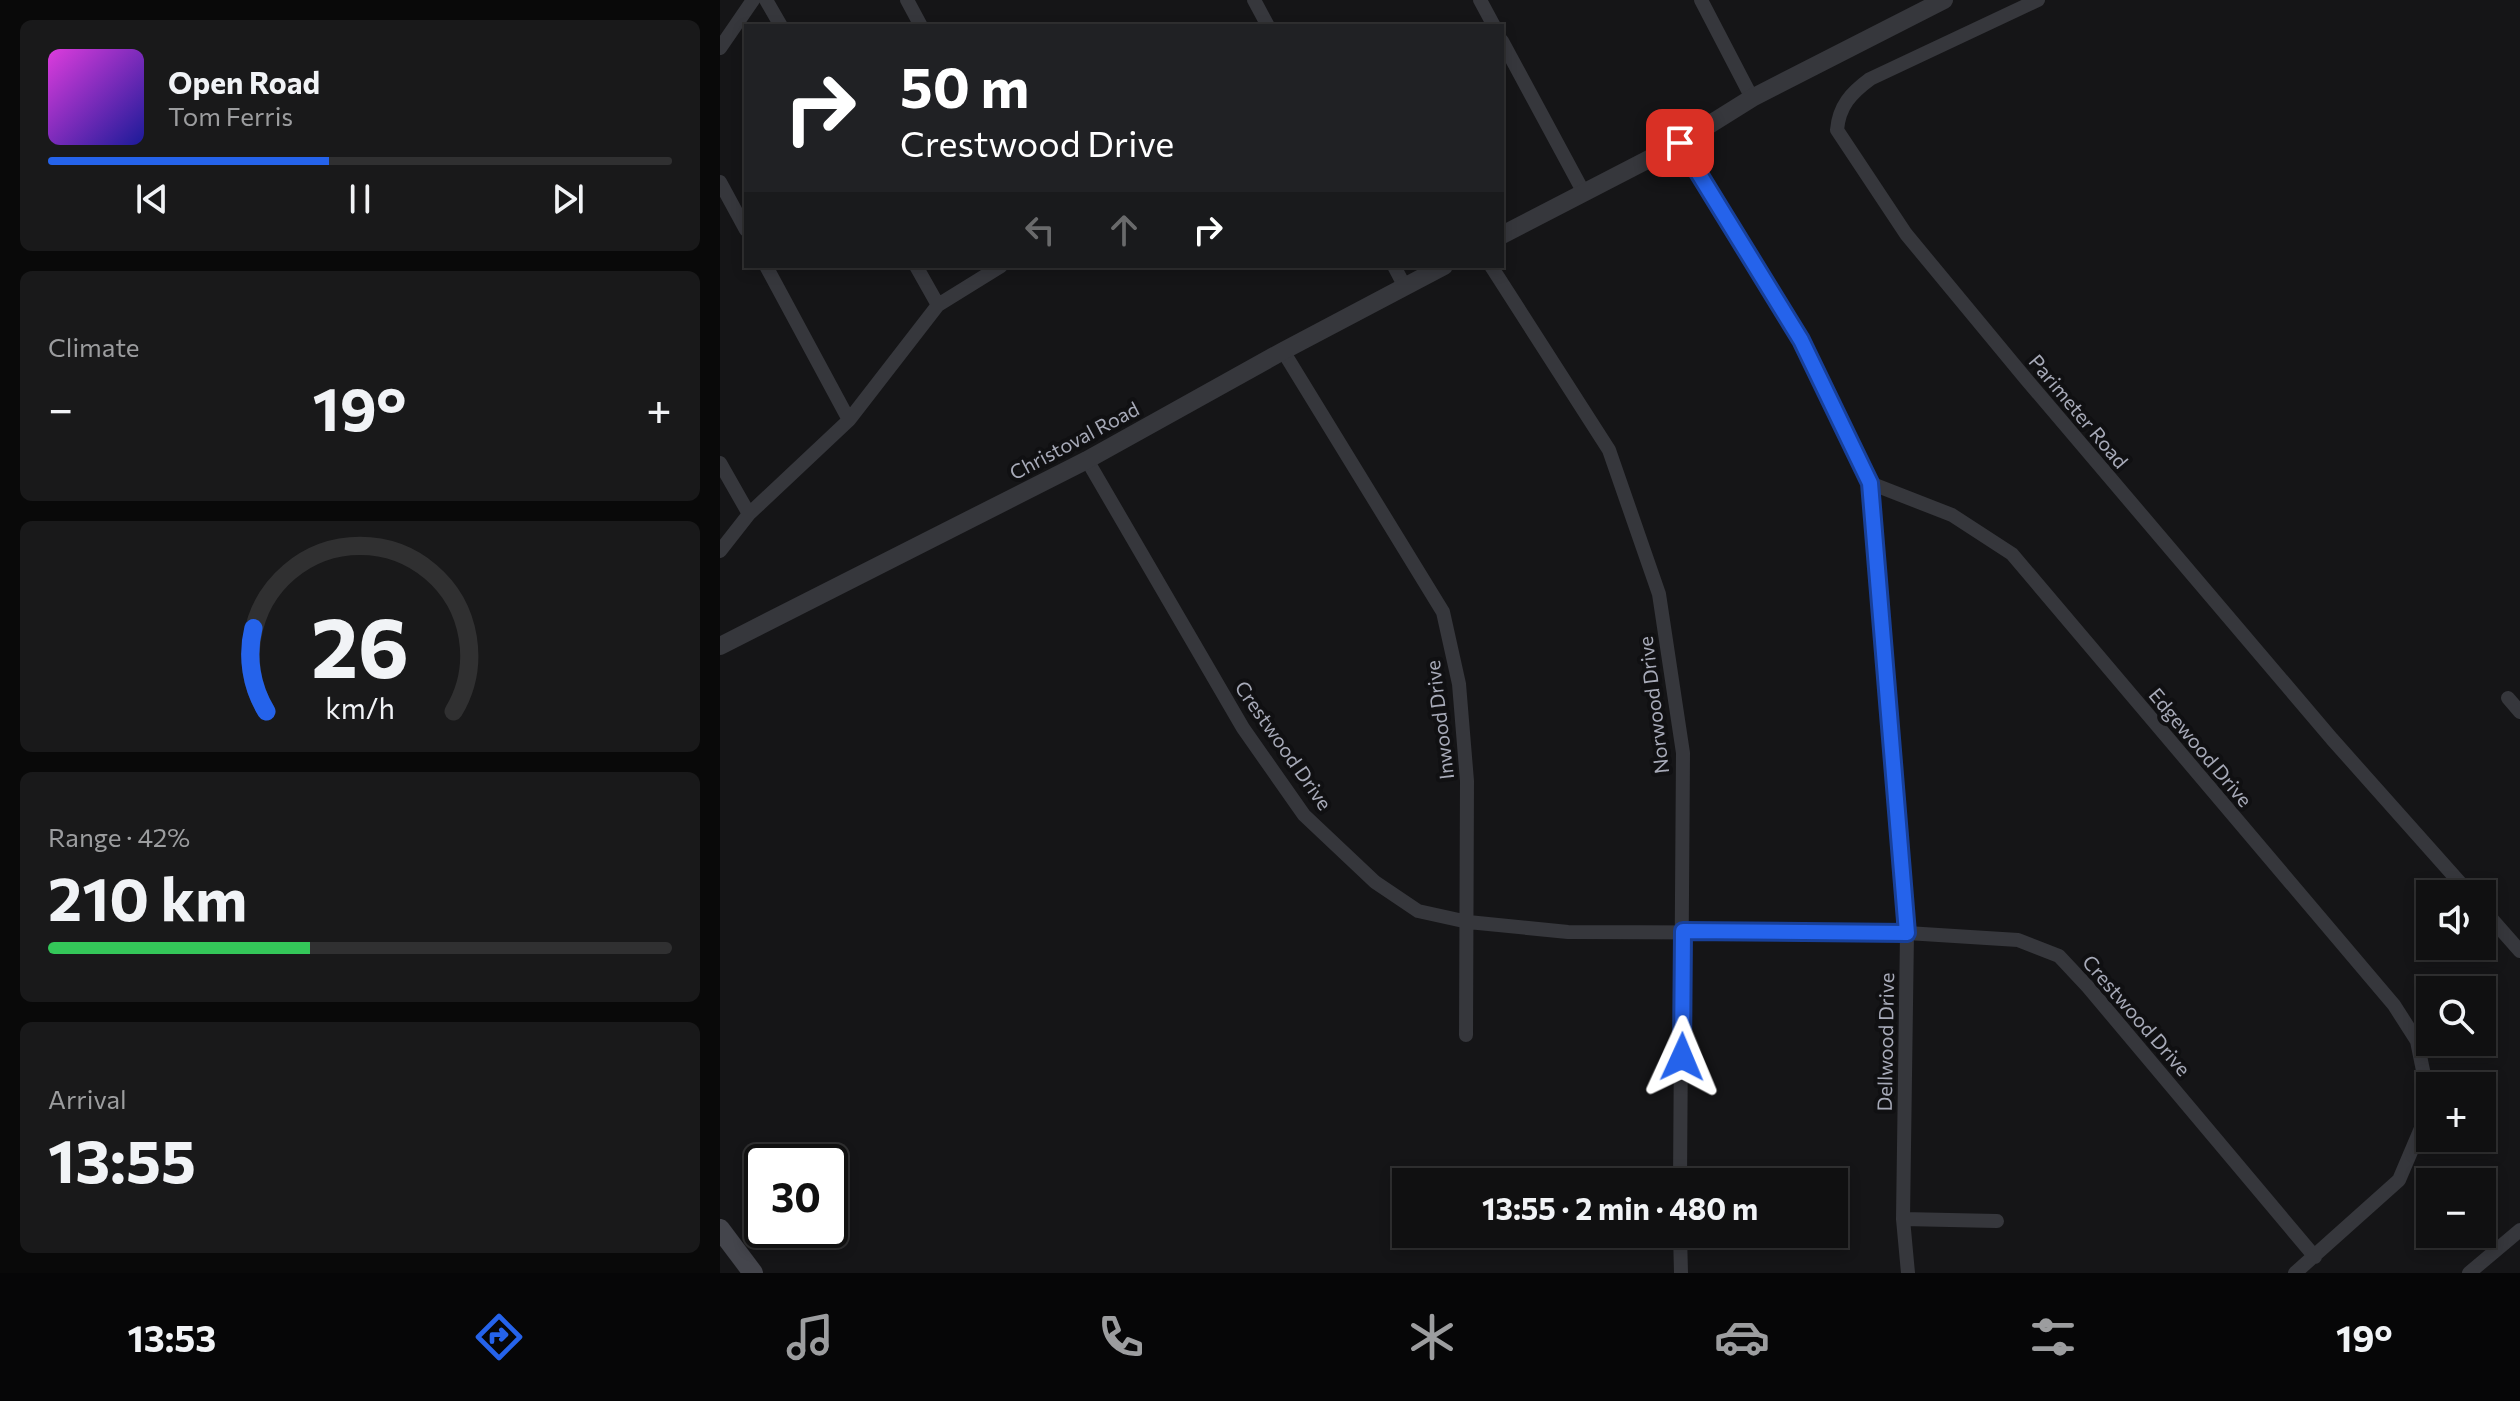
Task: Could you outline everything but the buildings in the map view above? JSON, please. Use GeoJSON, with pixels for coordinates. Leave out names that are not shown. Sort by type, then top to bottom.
{"type":"FeatureCollection","features":[{"type":"Feature","properties":{"kind":"main road"},"geometry":{"type":"LineString","coordinates":[[720,1229],[753,1273]]}},
{"type":"Feature","properties":{"kind":"street"},"geometry":{"type":"LineString","coordinates":[[720,48],[753,0]]}},
{"type":"Feature","properties":{"kind":"street"},"geometry":{"type":"LineString","coordinates":[[766,0],[780,24]]}},
{"type":"Feature","properties":{"kind":"street"},"geometry":{"type":"LineString","coordinates":[[907,0],[920,24]]}},
{"type":"Feature","properties":{"kind":"street"},"geometry":{"type":"LineString","coordinates":[[1254,0],[1267,24]]}},
{"type":"Feature","properties":{"kind":"street"},"geometry":{"type":"LineString","coordinates":[[1480,0],[1493,24]]}},
{"type":"Feature","properties":{"kind":"street"},"geometry":{"type":"LineString","coordinates":[[1701,0],[1752,98]]}},
{"type":"Feature","properties":{"kind":"street"},"geometry":{"type":"LineString","coordinates":[[1504,234],[1680,143],[1752,98],[1924,5],[1944,0]]}},
{"type":"Feature","properties":{"kind":"street","name":"Parimeter Road"},"geometry":{"type":"LineString","coordinates":[[2038,0],[1870,79],[1845,102],[1838,115],[1837,130],[1906,234],[2332,739],[2458,880]]}},
{"type":"Feature","properties":{"kind":"street"},"geometry":{"type":"LineString","coordinates":[[1504,45],[1584,193]]}},
{"type":"Feature","properties":{"kind":"street","name":"Dellwood Drive"},"geometry":{"type":"LineString","coordinates":[[1680,143],[1801,340],[1870,483],[1907,933],[1903,1219],[1908,1273]]}},
{"type":"Feature","properties":{"kind":"street"},"geometry":{"type":"LineString","coordinates":[[720,182],[744,226]]}},
{"type":"Feature","properties":{"kind":"street"},"geometry":{"type":"LineString","coordinates":[[767,268],[849,420]]}},
{"type":"Feature","properties":{"kind":"street"},"geometry":{"type":"LineString","coordinates":[[917,268],[938,305]]}},
{"type":"Feature","properties":{"kind":"street"},"geometry":{"type":"LineString","coordinates":[[720,551],[749,514],[849,420],[938,305],[998,268]]}},
{"type":"Feature","properties":{"kind":"street"},"geometry":{"type":"LineString","coordinates":[[1395,268],[1405,287]]}},
{"type":"Feature","properties":{"kind":"street","name":"Christoval Road"},"geometry":{"type":"LineString","coordinates":[[722,642],[1087,460],[1440,268]]}},
{"type":"Feature","properties":{"kind":"street","name":"Norwood Drive"},"geometry":{"type":"LineString","coordinates":[[1492,268],[1609,450],[1659,594],[1683,753],[1680,1168]]}},
{"type":"Feature","properties":{"kind":"street","name":"Inwood Drive"},"geometry":{"type":"LineString","coordinates":[[1283,351],[1443,612],[1460,698],[1467,781],[1466,1035]]}},
{"type":"Feature","properties":{"kind":"street","name":"Crestwood Drive"},"geometry":{"type":"LineString","coordinates":[[1087,460],[1243,728],[1304,815],[1375,882],[1407,904],[1418,911],[1468,922],[1568,932],[1907,933],[2018,940],[2059,956],[2315,1257]]}},
{"type":"Feature","properties":{"kind":"street"},"geometry":{"type":"LineString","coordinates":[[720,463],[749,514]]}},
{"type":"Feature","properties":{"kind":"street","name":"Edgewood Drive"},"geometry":{"type":"LineString","coordinates":[[1870,483],[1952,515],[2012,554],[2394,1005],[2417,1041],[2423,1072]]}},
{"type":"Feature","properties":{"kind":"street"},"geometry":{"type":"LineString","coordinates":[[2508,698],[2520,712]]}},
{"type":"Feature","properties":{"kind":"street"},"geometry":{"type":"LineString","coordinates":[[2496,924],[2520,951]]}},
{"type":"Feature","properties":{"kind":"street","name":"Edgewood Drive"},"geometry":{"type":"LineString","coordinates":[[2295,1273],[2399,1180],[2416,1139]]}},
{"type":"Feature","properties":{"kind":"street"},"geometry":{"type":"LineString","coordinates":[[1903,1219],[1997,1221]]}},
{"type":"Feature","properties":{"kind":"street"},"geometry":{"type":"LineString","coordinates":[[2469,1273],[2520,1230]]}},
{"type":"Feature","properties":{"kind":"street"},"geometry":{"type":"LineString","coordinates":[[1680,1248],[1681,1273]]}},
{"type":"Feature","properties":{"kind":"route"},"geometry":{"type":"LineString","coordinates":[[1680,143],[1801,340],[1870,483],[1907,933],[1683,931],[1682,1057]]}}]}
